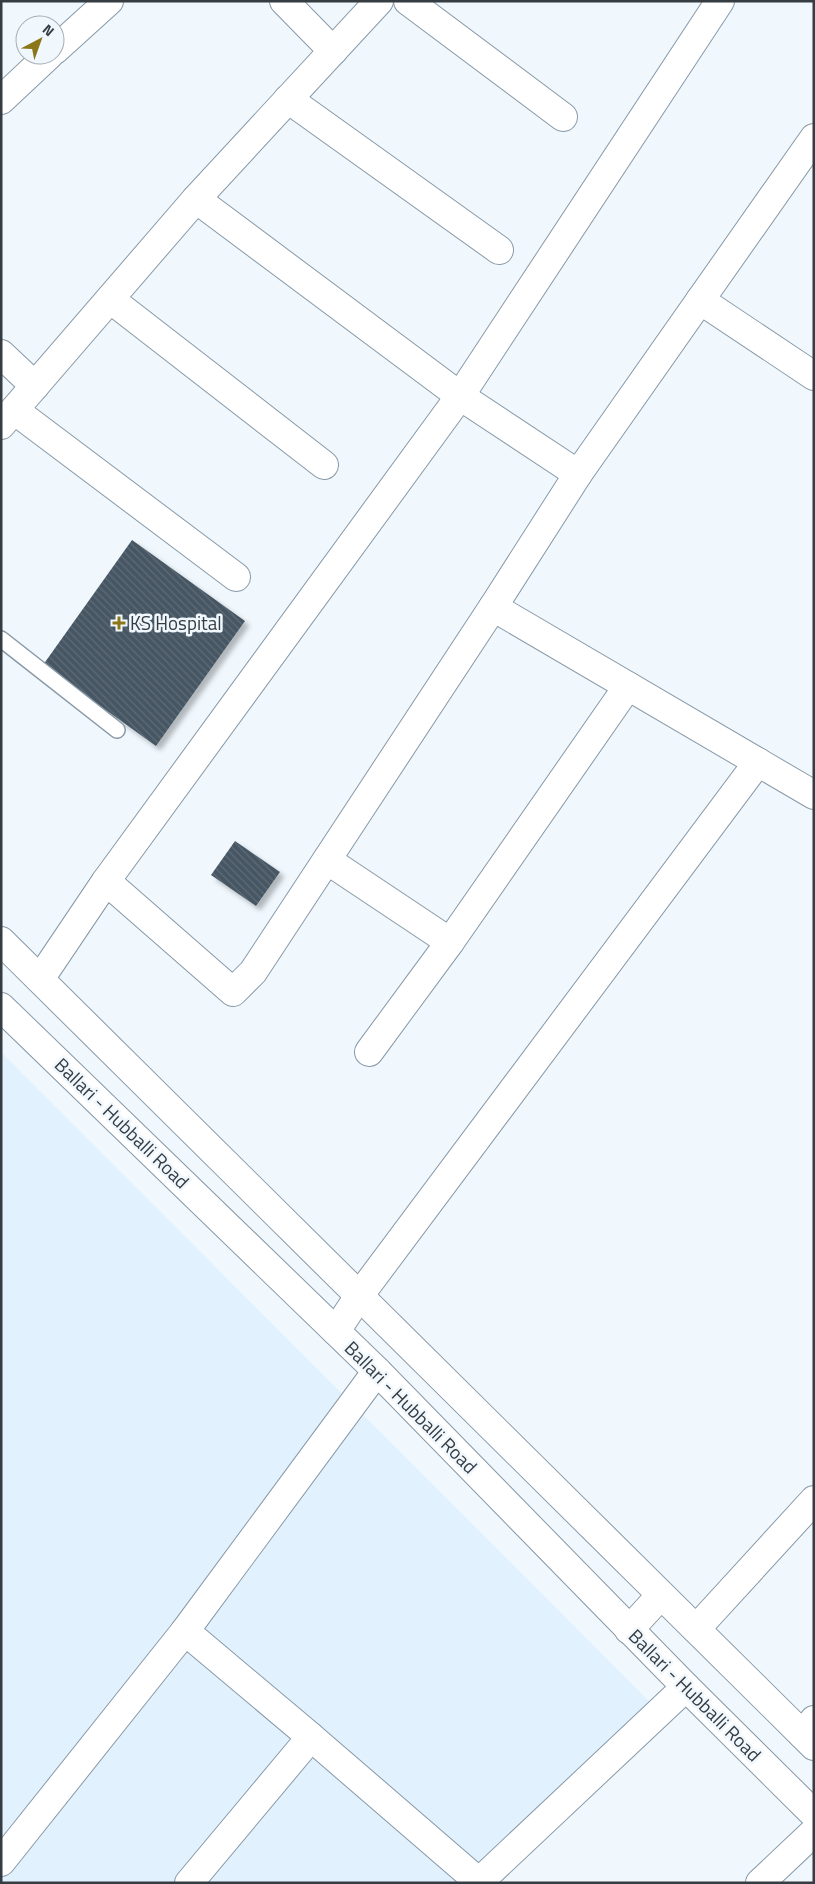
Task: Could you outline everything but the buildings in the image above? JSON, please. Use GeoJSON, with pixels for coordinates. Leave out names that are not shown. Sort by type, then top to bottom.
{"type":"FeatureCollection","features":[{"type":"Feature","properties":{"kind":"street"},"geometry":{"type":"LineString","coordinates":[[65,41],[109,1]]}},
{"type":"Feature","properties":{"kind":"street"},"geometry":{"type":"LineString","coordinates":[[284,1],[333,50]]}},
{"type":"Feature","properties":{"kind":"street"},"geometry":{"type":"LineString","coordinates":[[236,577],[8,418],[196,199],[379,1]]}},
{"type":"Feature","properties":{"kind":"street"},"geometry":{"type":"LineString","coordinates":[[408,1],[563,117]]}},
{"type":"Feature","properties":{"kind":"street"},"geometry":{"type":"LineString","coordinates":[[40,980],[106,881],[460,396],[720,1]]}},
{"type":"Feature","properties":{"kind":"street"},"geometry":{"type":"LineString","coordinates":[[1,100],[38,65]]}},
{"type":"Feature","properties":{"kind":"street"},"geometry":{"type":"LineString","coordinates":[[288,99],[499,250]]}},
{"type":"Feature","properties":{"kind":"street"},"geometry":{"type":"LineString","coordinates":[[106,881],[233,992],[253,972],[493,608],[578,474],[814,138]]}},
{"type":"Feature","properties":{"kind":"street"},"geometry":{"type":"LineString","coordinates":[[196,199],[460,396],[578,474]]}},
{"type":"Feature","properties":{"kind":"street"},"geometry":{"type":"LineString","coordinates":[[110,299],[324,465]]}},
{"type":"Feature","properties":{"kind":"street"},"geometry":{"type":"LineString","coordinates":[[700,300],[814,376]]}},
{"type":"Feature","properties":{"kind":"street"},"geometry":{"type":"LineString","coordinates":[[1,354],[35,386]]}},
{"type":"Feature","properties":{"kind":"street"},"geometry":{"type":"LineString","coordinates":[[493,608],[814,795]]}},
{"type":"Feature","properties":{"kind":"street"},"geometry":{"type":"LineString","coordinates":[[369,1052],[450,942],[628,686]]}},
{"type":"Feature","properties":{"kind":"street"},"geometry":{"type":"LineString","coordinates":[[336,1331],[359,1296],[758,762]]}},
{"type":"Feature","properties":{"kind":"street"},"geometry":{"type":"LineString","coordinates":[[326,860],[450,942]]}},
{"type":"Feature","properties":{"kind":"street"},"geometry":{"type":"LineString","coordinates":[[1,941],[661,1595],[810,1733]]}},
{"type":"Feature","properties":{"kind":"street","name":"Ballari - Hubballi Road"},"geometry":{"type":"LineString","coordinates":[[1,1006],[377,1371],[629,1630],[814,1814]]}},
{"type":"Feature","properties":{"kind":"street"},"geometry":{"type":"LineString","coordinates":[[1,1862],[185,1631],[377,1371]]}},
{"type":"Feature","properties":{"kind":"street"},"geometry":{"type":"LineString","coordinates":[[696,1628],[814,1500]]}},
{"type":"Feature","properties":{"kind":"street"},"geometry":{"type":"LineString","coordinates":[[629,1630],[661,1595]]}},
{"type":"Feature","properties":{"kind":"street"},"geometry":{"type":"LineString","coordinates":[[185,1631],[479,1882],[686,1687]]}},
{"type":"Feature","properties":{"kind":"street"},"geometry":{"type":"LineString","coordinates":[[190,1883],[310,1737]]}},
{"type":"Feature","properties":{"kind":"street"},"geometry":{"type":"LineString","coordinates":[[760,1883],[814,1832]]}},
{"type":"Feature","properties":{"kind":"lane"},"geometry":{"type":"LineString","coordinates":[[1,639],[117,730]]}},
{"type":"Feature","properties":{"kind":"shaded area"},"geometry":{"type":"Polygon","coordinates":[[[1,1052],[656,1708],[476,1883],[1,1883],[1,1052]]]}},
{"type":"Feature","properties":{"kind":"place","name":"KS Hospital"},"geometry":{"type":"Point","coordinates":[119,623]}}]}
